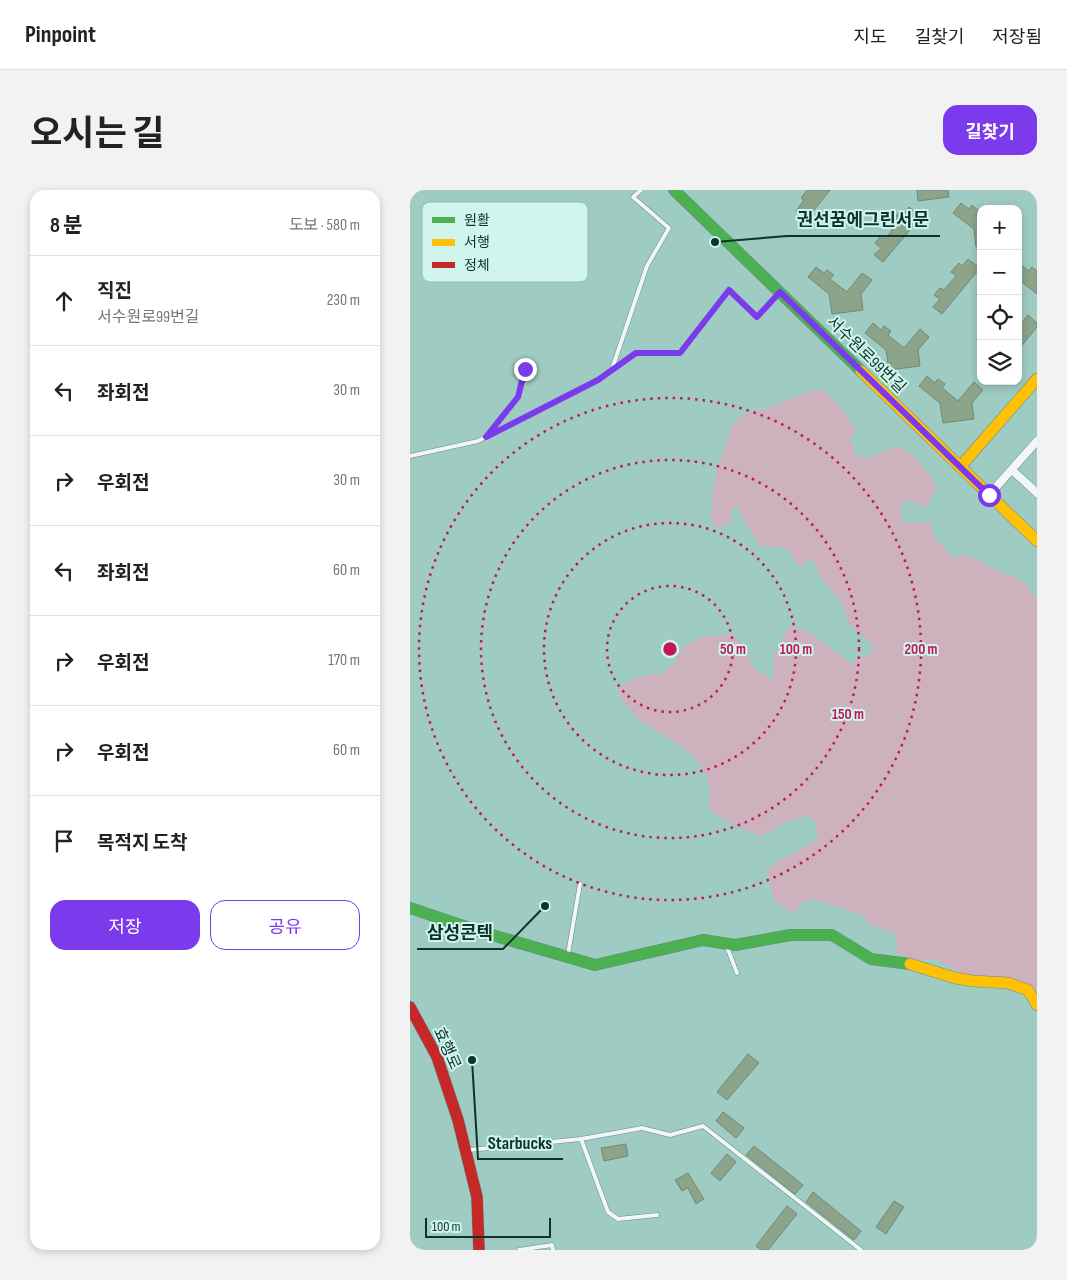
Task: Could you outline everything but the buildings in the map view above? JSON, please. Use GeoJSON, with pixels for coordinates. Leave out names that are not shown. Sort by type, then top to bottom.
{"type":"FeatureCollection","features":[{"type":"Feature","properties":{"kind":"street","name":"서수원로99번길"},"geometry":{"type":"LineString","coordinates":[[674,190],[1037,541]]}},
{"type":"Feature","properties":{"kind":"street"},"geometry":{"type":"LineString","coordinates":[[960,467],[1037,380]]}},
{"type":"Feature","properties":{"kind":"street"},"geometry":{"type":"LineString","coordinates":[[989,495],[1037,441]]}},
{"type":"Feature","properties":{"kind":"street"},"geometry":{"type":"LineString","coordinates":[[1012,470],[1037,493]]}},
{"type":"Feature","properties":{"kind":"street"},"geometry":{"type":"LineString","coordinates":[[410,908],[475,930],[594,965],[703,940],[735,945],[791,935],[832,935],[871,959],[907,963],[954,978],[1014,985],[1028,990],[1037,1005]]}},
{"type":"Feature","properties":{"kind":"street","name":"효행로"},"geometry":{"type":"LineString","coordinates":[[410,1007],[436,1058],[458,1120],[477,1196],[479,1250]]}},
{"type":"Feature","properties":{"kind":"lane"},"geometry":{"type":"LineString","coordinates":[[612,370],[647,266],[670,228],[634,197],[641,190]]}},
{"type":"Feature","properties":{"kind":"lane"},"geometry":{"type":"LineString","coordinates":[[410,456],[478,441],[598,380],[636,353],[680,353],[729,290],[757,317],[780,292]]}},
{"type":"Feature","properties":{"kind":"lane"},"geometry":{"type":"LineString","coordinates":[[486,437],[518,397],[525,369]]}},
{"type":"Feature","properties":{"kind":"lane"},"geometry":{"type":"LineString","coordinates":[[568,956],[580,884]]}},
{"type":"Feature","properties":{"kind":"lane"},"geometry":{"type":"LineString","coordinates":[[703,940],[727,947],[737,972]]}},
{"type":"Feature","properties":{"kind":"lane"},"geometry":{"type":"LineString","coordinates":[[466,1150],[581,1139],[642,1128],[670,1135],[703,1126],[861,1250]]}},
{"type":"Feature","properties":{"kind":"lane"},"geometry":{"type":"LineString","coordinates":[[581,1139],[608,1212],[618,1219],[657,1214]]}},
{"type":"Feature","properties":{"kind":"lane"},"geometry":{"type":"LineString","coordinates":[[519,1250],[552,1245],[553,1250]]}},
{"type":"Feature","properties":{"kind":"shaded area"},"geometry":{"type":"Polygon","coordinates":[[[822,390],[849,418],[855,430],[850,439],[855,455],[869,458],[899,446],[920,463],[937,486],[926,508],[910,500],[901,503],[901,521],[912,523],[931,522],[934,537],[954,558],[968,555],[1002,573],[1018,578],[1034,596],[1037,595],[1037,989],[1002,976],[995,981],[967,976],[937,960],[913,960],[897,954],[896,934],[867,923],[865,916],[814,899],[803,902],[793,914],[785,906],[774,901],[767,871],[778,861],[806,847],[818,837],[816,823],[807,815],[786,822],[762,836],[721,818],[709,808],[709,784],[701,766],[689,752],[640,719],[626,706],[618,689],[634,678],[663,673],[674,663],[682,648],[699,638],[732,634],[746,647],[752,666],[773,682],[774,654],[789,625],[812,634],[851,664],[874,651],[868,640],[849,624],[842,603],[818,573],[813,561],[806,559],[802,568],[794,560],[788,549],[759,545],[737,506],[731,508],[731,522],[718,528],[712,522],[714,482],[722,454],[735,421],[746,413],[765,409],[807,393],[822,390]]]}},
{"type":"Feature","properties":{"kind":"traffic: fast"},"geometry":{"type":"LineString","coordinates":[[674,190],[861,371]]}},
{"type":"Feature","properties":{"kind":"traffic: fast"},"geometry":{"type":"LineString","coordinates":[[410,908],[475,930],[595,965],[703,940],[735,945],[791,935],[832,935],[871,959],[910,964]]}},
{"type":"Feature","properties":{"kind":"traffic: slow"},"geometry":{"type":"LineString","coordinates":[[861,371],[1037,541]]}},
{"type":"Feature","properties":{"kind":"traffic: slow"},"geometry":{"type":"LineString","coordinates":[[960,467],[1037,379]]}},
{"type":"Feature","properties":{"kind":"traffic: slow"},"geometry":{"type":"LineString","coordinates":[[910,964],[955,978],[1008,983],[1028,990],[1037,1005]]}},
{"type":"Feature","properties":{"kind":"traffic: jam"},"geometry":{"type":"LineString","coordinates":[[410,1007],[437,1057],[458,1120],[477,1197],[479,1250]]}},
{"type":"Feature","properties":{"kind":"place","name":"권선꿈에그린서문"},"geometry":{"type":"Point","coordinates":[715,242]}},
{"type":"Feature","properties":{"kind":"place","name":"삼성콘텍"},"geometry":{"type":"Point","coordinates":[545,906]}},
{"type":"Feature","properties":{"kind":"place","name":"Starbucks"},"geometry":{"type":"Point","coordinates":[472,1060]}},
{"type":"Feature","properties":{"kind":"route"},"geometry":{"type":"LineString","coordinates":[[525,369],[518,397],[486,437],[598,380],[636,353],[680,353],[729,290],[757,317],[780,292],[989,495]]}}]}
